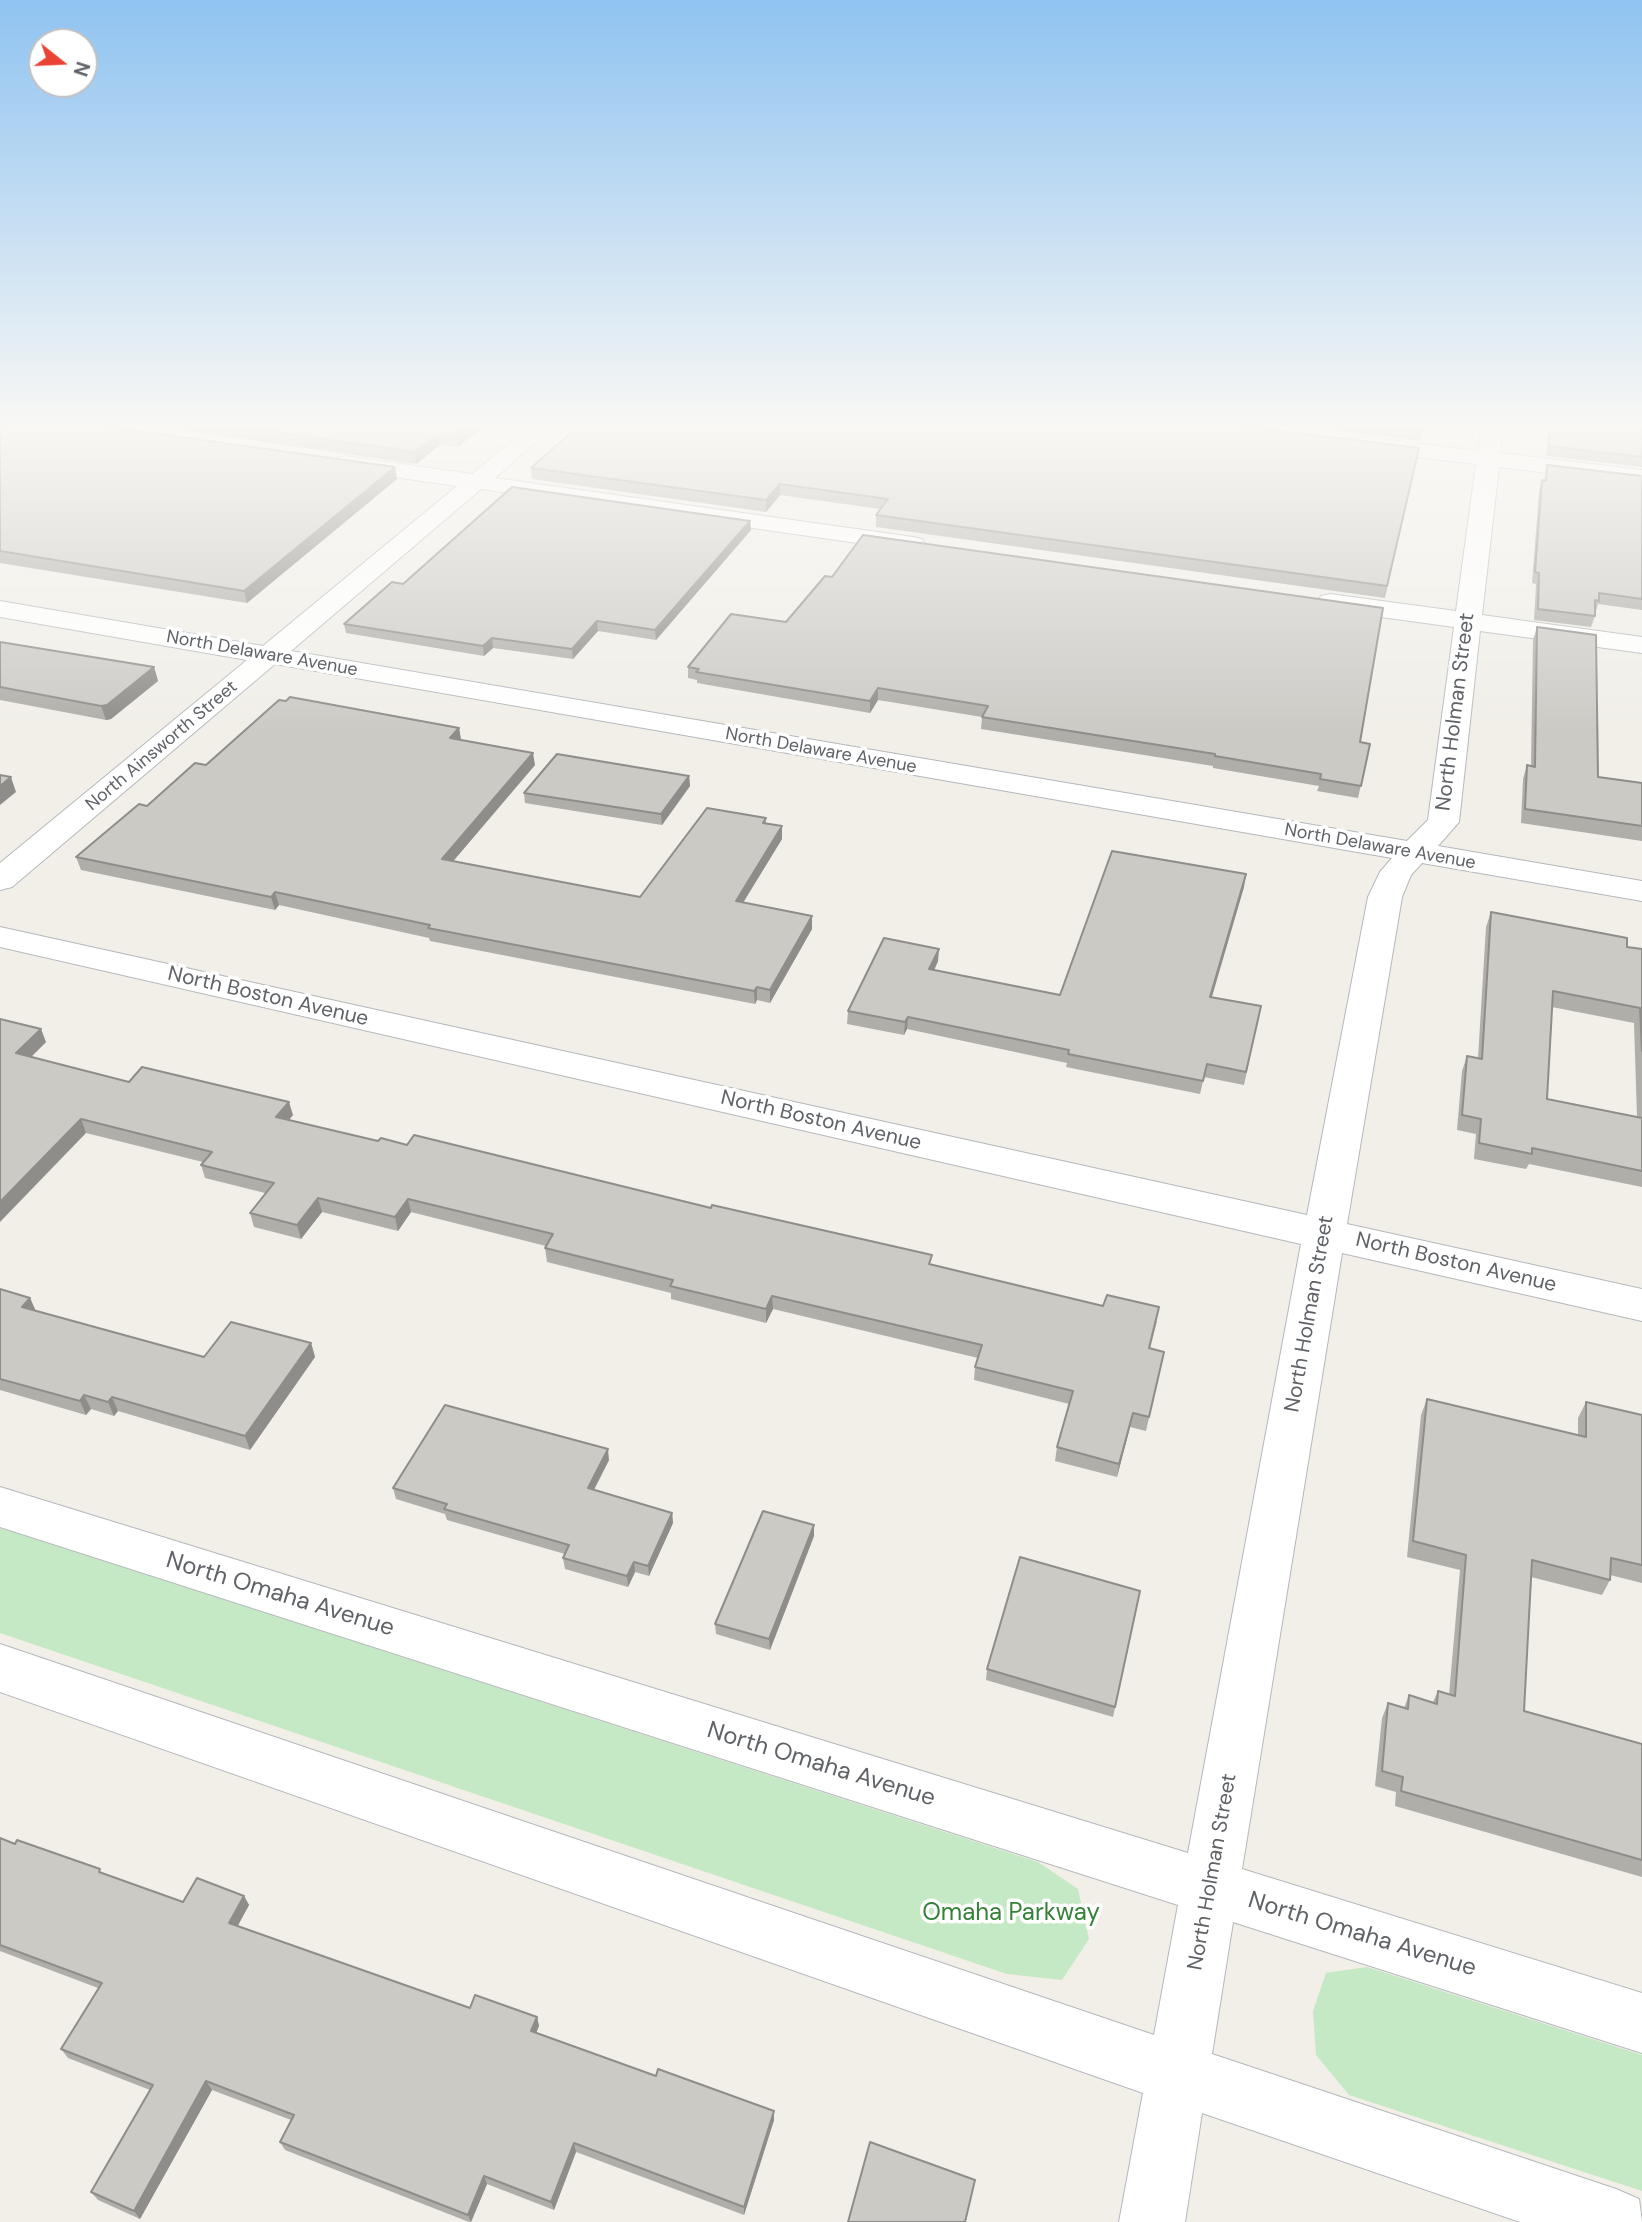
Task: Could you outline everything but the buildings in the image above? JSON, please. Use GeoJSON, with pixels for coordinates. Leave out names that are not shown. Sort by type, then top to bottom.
{"type":"FeatureCollection","features":[{"type":"Feature","properties":{"kind":"street","name":"North Ainsworth Street"},"geometry":{"type":"LineString","coordinates":[[0,880],[425,526]]}},
{"type":"Feature","properties":{"kind":"street"},"geometry":{"type":"LineString","coordinates":[[786,526],[930,546]]}},
{"type":"Feature","properties":{"kind":"street","name":"North Holman Street"},"geometry":{"type":"LineString","coordinates":[[1152,2222],[1385,897],[1396,872],[1443,822],[1466,621],[1480,526]]}},
{"type":"Feature","properties":{"kind":"street"},"geometry":{"type":"LineString","coordinates":[[1301,598],[1642,645]]}},
{"type":"Feature","properties":{"kind":"street","name":"North Delaware Avenue"},"geometry":{"type":"LineString","coordinates":[[0,609],[1642,891]]}},
{"type":"Feature","properties":{"kind":"street","name":"North Boston Avenue"},"geometry":{"type":"LineString","coordinates":[[0,937],[1642,1305]]}},
{"type":"Feature","properties":{"kind":"street","name":"North Omaha Avenue"},"geometry":{"type":"LineString","coordinates":[[0,1507],[1642,2023]]}},
{"type":"Feature","properties":{"kind":"street"},"geometry":{"type":"LineString","coordinates":[[0,1668],[1616,2222]]}},
{"type":"Feature","properties":{"kind":"green space","name":"Omaha Parkway"},"geometry":{"type":"Polygon","coordinates":[[[0,1527],[1038,1862],[1078,1889],[1089,1939],[1062,1980],[1007,1974],[0,1633],[0,1527]]]}},
{"type":"Feature","properties":{"kind":"green space"},"geometry":{"type":"Polygon","coordinates":[[[1367,1967],[1642,2055],[1642,2191],[1349,2095],[1316,2055],[1313,2011],[1326,1973],[1367,1967]]]}}]}
